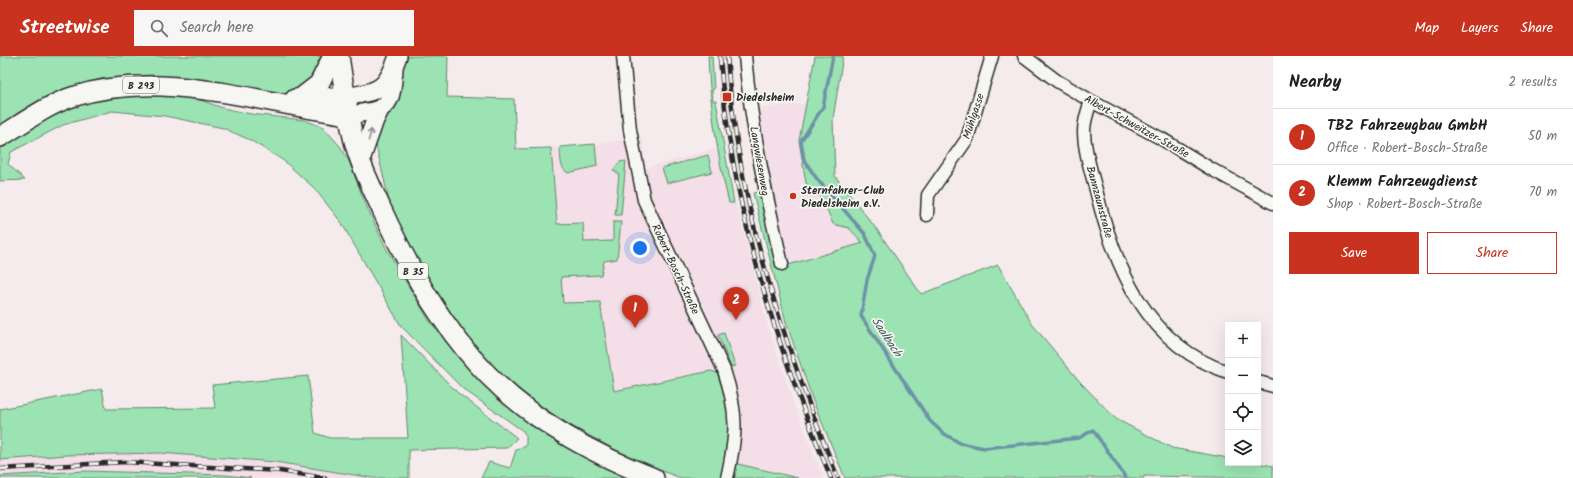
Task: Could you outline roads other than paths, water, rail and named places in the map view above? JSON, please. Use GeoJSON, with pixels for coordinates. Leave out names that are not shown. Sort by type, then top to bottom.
{"type":"FeatureCollection","features":[{"type":"Feature","properties":{"kind":"main road"},"geometry":{"type":"LineString","coordinates":[[306,104],[319,84],[333,56]]}},
{"type":"Feature","properties":{"kind":"main road","name":"B 35"},"geometry":{"type":"LineString","coordinates":[[339,56],[347,106],[358,153],[396,241],[427,296],[462,346],[488,375],[514,398],[542,419],[585,445],[634,470],[654,478]]}},
{"type":"Feature","properties":{"kind":"main road","name":"B 293"},"geometry":{"type":"LineString","coordinates":[[0,137],[71,98],[100,90],[132,85],[167,86],[270,101],[347,106]]}},
{"type":"Feature","properties":{"kind":"main road","name":"B 293"},"geometry":{"type":"LineString","coordinates":[[306,104],[333,125],[358,153]]}},
{"type":"Feature","properties":{"kind":"street","name":"Robert-Bosch-Straße"},"geometry":{"type":"LineString","coordinates":[[623,56],[630,130],[644,200],[724,370],[731,392],[735,417],[735,435],[727,478]]}},
{"type":"Feature","properties":{"kind":"street","name":"Langwiesenweg"},"geometry":{"type":"LineString","coordinates":[[746,56],[749,100],[764,190],[782,264]]}},
{"type":"Feature","properties":{"kind":"street","name":"Mühlgasse"},"geometry":{"type":"LineString","coordinates":[[927,215],[928,196],[967,139],[992,56]]}},
{"type":"Feature","properties":{"kind":"street","name":"Albert-Schweitzer-Straße"},"geometry":{"type":"LineString","coordinates":[[1024,56],[1058,81],[1091,101],[1162,138],[1224,177],[1273,204]]}},
{"type":"Feature","properties":{"kind":"street"},"geometry":{"type":"LineString","coordinates":[[347,106],[378,90],[388,81],[396,62]]}},
{"type":"Feature","properties":{"kind":"street"},"geometry":{"type":"LineString","coordinates":[[358,153],[380,110],[388,101],[392,92],[396,62]]}},
{"type":"Feature","properties":{"kind":"street","name":"Bannzaunstraße"},"geometry":{"type":"LineString","coordinates":[[1091,101],[1084,130],[1088,155],[1105,230],[1121,268],[1143,308],[1169,339],[1186,352],[1225,371]]}},
{"type":"Feature","properties":{"kind":"street"},"geometry":{"type":"LineString","coordinates":[[347,106],[380,110]]}},
{"type":"Feature","properties":{"kind":"street"},"geometry":{"type":"LineString","coordinates":[[1261,383],[1273,386]]}},
{"type":"Feature","properties":{"kind":"waterway","name":"Saalbach"},"geometry":{"type":"LineString","coordinates":[[833,56],[823,107],[801,141],[804,160],[817,179],[865,234],[875,256],[867,280],[861,316],[930,421],[943,433],[960,443],[984,448],[1079,438],[1093,430],[1126,478]]}},
{"type":"Feature","properties":{"kind":"railway"},"geometry":{"type":"LineString","coordinates":[[720,56],[725,111],[734,165],[758,272],[791,376],[831,478]]}},
{"type":"Feature","properties":{"kind":"railway"},"geometry":{"type":"LineString","coordinates":[[727,56],[732,111],[752,218],[781,324],[838,478]]}},
{"type":"Feature","properties":{"kind":"railway"},"geometry":{"type":"LineString","coordinates":[[0,469],[125,462],[280,471],[325,478]]}},
{"type":"Feature","properties":{"kind":"place","name":"Diedelsheim"},"geometry":{"type":"Point","coordinates":[727,97]}},
{"type":"Feature","properties":{"kind":"place","name":"Sternfahrer-Club Diedelsheim e.V."},"geometry":{"type":"Point","coordinates":[793,196]}},
{"type":"Feature","properties":{"kind":"place","name":"Klemm Fahrzeugdienst"},"geometry":{"type":"Point","coordinates":[736,320]}},
{"type":"Feature","properties":{"kind":"place","name":"TBZ Fahrzeugbau GmbH"},"geometry":{"type":"Point","coordinates":[635,328]}}]}
